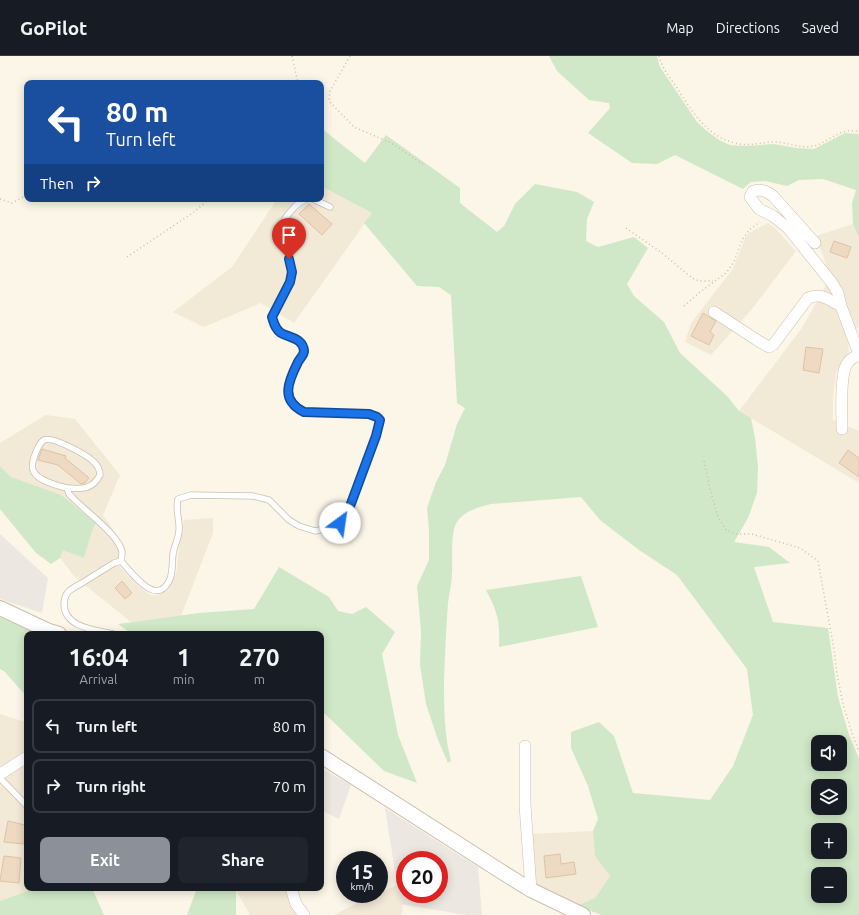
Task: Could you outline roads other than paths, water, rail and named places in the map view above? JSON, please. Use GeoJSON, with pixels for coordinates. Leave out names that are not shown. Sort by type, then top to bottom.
{"type":"FeatureCollection","features":[{"type":"Feature","properties":{"kind":"street"},"geometry":{"type":"LineString","coordinates":[[815,244],[773,196],[760,189],[753,191],[750,197],[758,209],[772,216],[788,228],[838,293],[841,306],[859,355],[852,358],[845,368],[842,429]]}},
{"type":"Feature","properties":{"kind":"street"},"geometry":{"type":"LineString","coordinates":[[714,312],[760,342],[773,346],[808,298],[815,295],[821,296],[841,306]]}},
{"type":"Feature","properties":{"kind":"street"},"geometry":{"type":"LineString","coordinates":[[0,608],[49,631]]}},
{"type":"Feature","properties":{"kind":"street"},"geometry":{"type":"LineString","coordinates":[[525,746],[525,805],[531,890]]}},
{"type":"Feature","properties":{"kind":"street"},"geometry":{"type":"LineString","coordinates":[[324,758],[531,890],[583,915]]}},
{"type":"Feature","properties":{"kind":"street"},"geometry":{"type":"LineString","coordinates":[[0,774],[24,759]]}},
{"type":"Feature","properties":{"kind":"street"},"geometry":{"type":"LineString","coordinates":[[292,891],[296,904],[304,915]]}},
{"type":"Feature","properties":{"kind":"lane"},"geometry":{"type":"LineString","coordinates":[[67,488],[69,494],[103,526],[118,543],[122,552],[122,561],[135,577],[148,588],[157,591],[163,588],[170,579],[172,572],[173,555],[179,532],[177,505],[178,499],[183,496],[253,496],[269,500],[289,520],[300,526],[315,531],[330,528],[340,523],[349,509],[376,436],[380,420],[369,414],[304,412],[295,407],[290,400],[288,389],[290,377],[304,353],[303,347],[299,340],[278,330],[274,325],[272,317],[290,282],[292,272],[282,232],[282,222],[288,213],[300,202]]}},
{"type":"Feature","properties":{"kind":"lane"},"geometry":{"type":"LineString","coordinates":[[319,202],[330,207]]}},
{"type":"Feature","properties":{"kind":"lane"},"geometry":{"type":"LineString","coordinates":[[46,439],[56,441],[84,454],[94,462],[99,469],[100,475],[94,484],[86,488],[67,488],[49,482],[33,472],[32,463],[36,451],[42,441],[46,439]]}},
{"type":"Feature","properties":{"kind":"lane"},"geometry":{"type":"LineString","coordinates":[[101,631],[75,623],[67,616],[64,608],[64,601],[69,591],[114,563],[122,561]]}},
{"type":"Feature","properties":{"kind":"lane"},"geometry":{"type":"LineString","coordinates":[[0,778],[24,803]]}}]}
